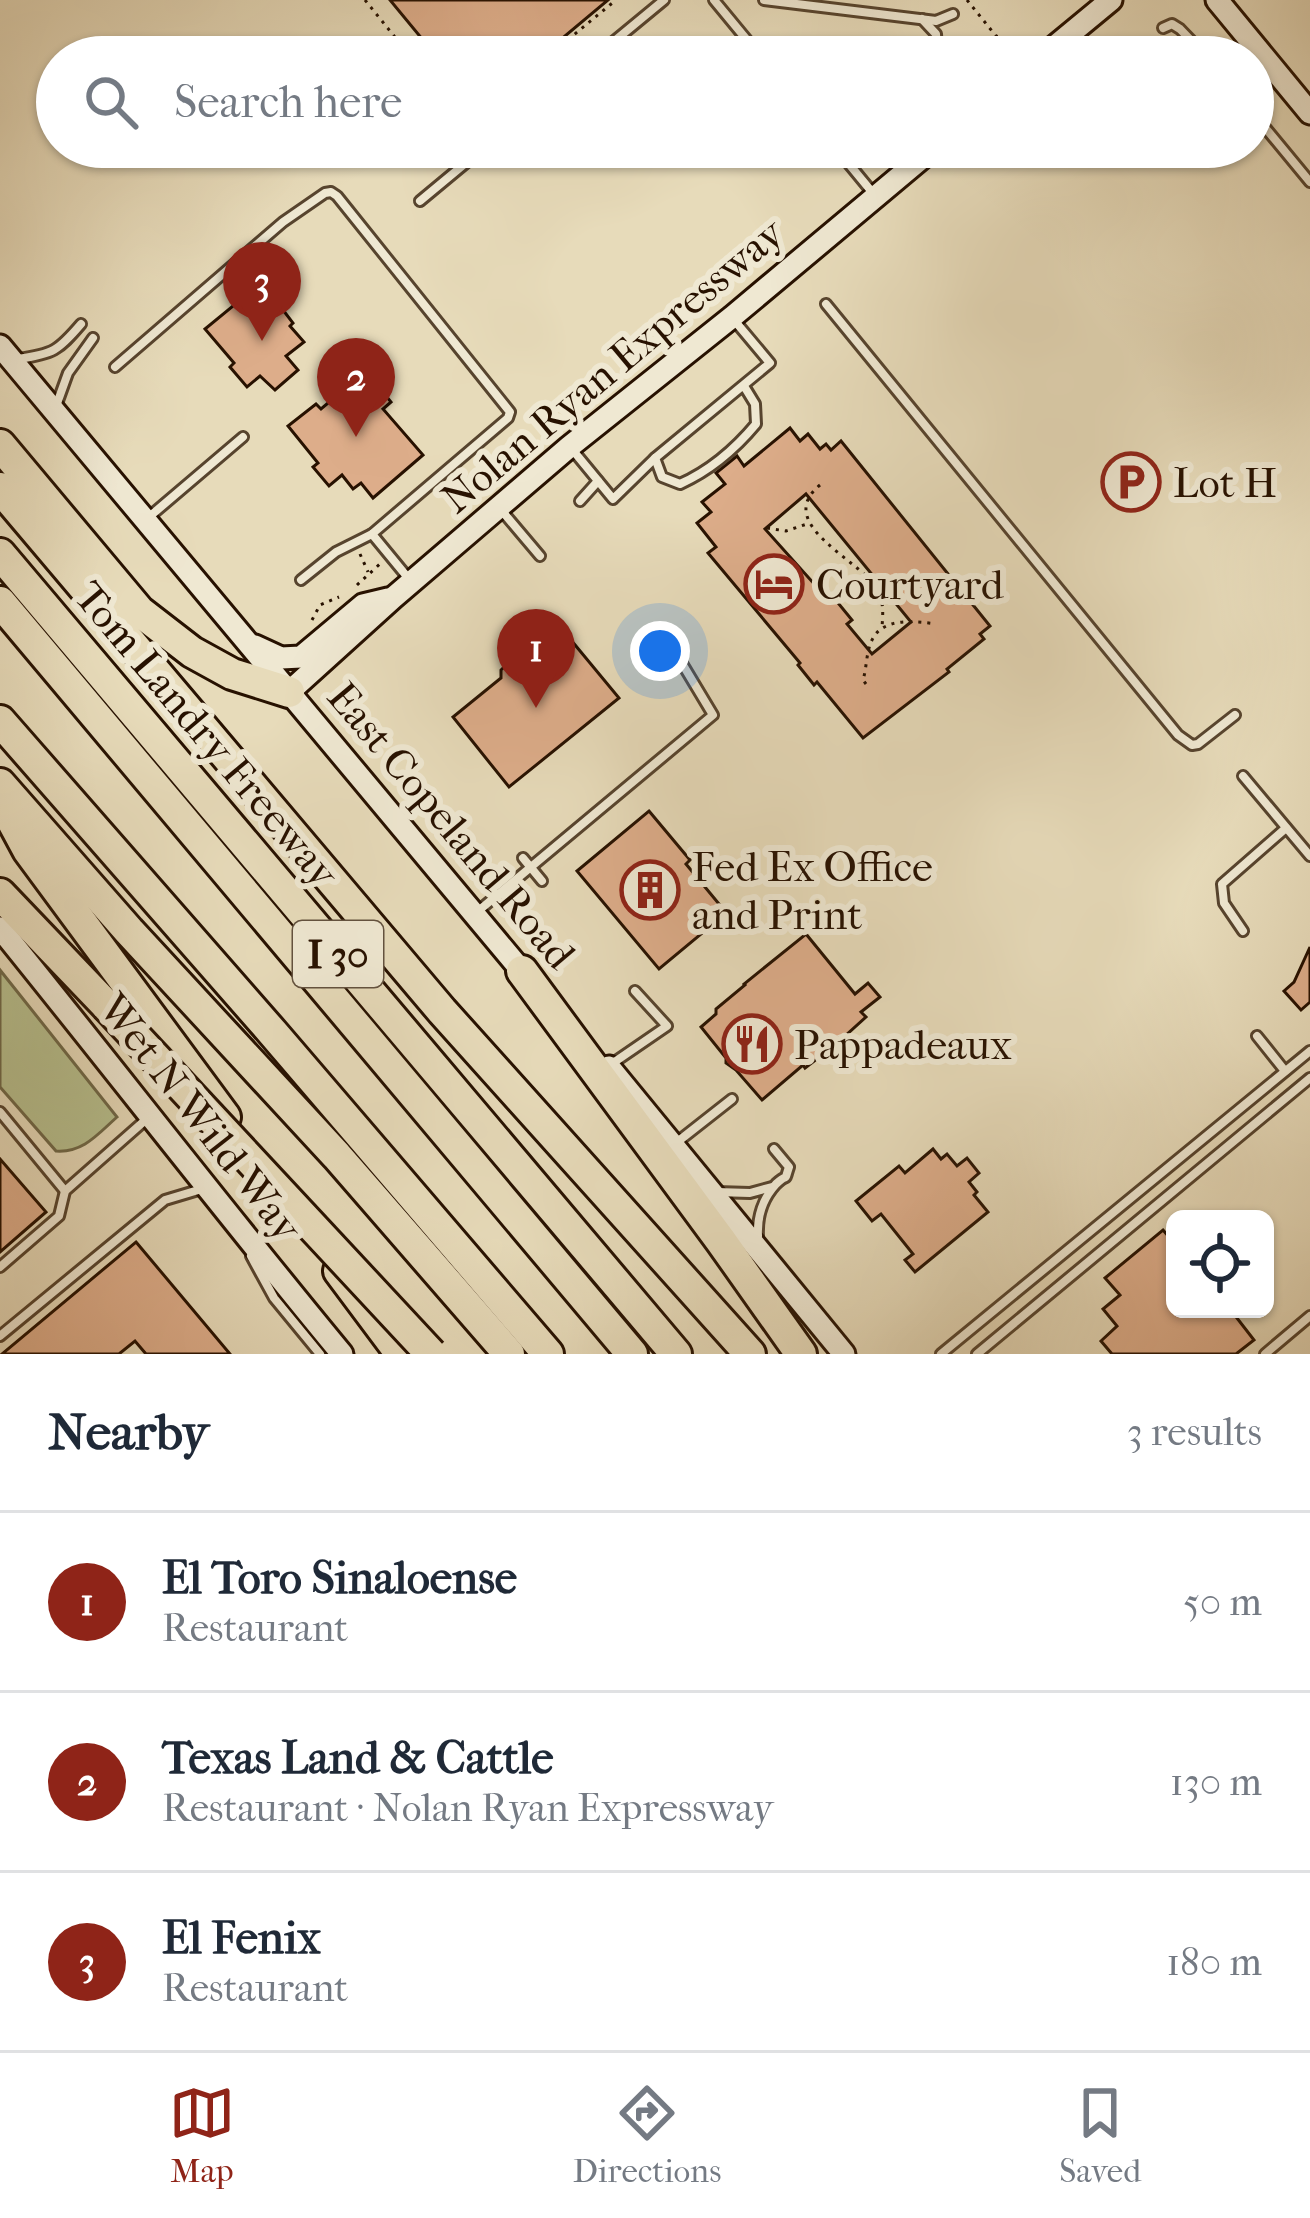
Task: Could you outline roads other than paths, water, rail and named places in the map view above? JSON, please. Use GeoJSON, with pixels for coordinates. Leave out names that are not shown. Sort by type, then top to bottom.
{"type":"FeatureCollection","features":[{"type":"Feature","properties":{"kind":"highway"},"geometry":{"type":"LineString","coordinates":[[0,446],[139,611],[192,652],[232,674],[289,692]]}},
{"type":"Feature","properties":{"kind":"highway"},"geometry":{"type":"LineString","coordinates":[[0,488],[305,852],[750,1354]]}},
{"type":"Feature","properties":{"kind":"highway","name":"Tom Landry Freeway"},"geometry":{"type":"LineString","coordinates":[[0,554],[676,1354]]}},
{"type":"Feature","properties":{"kind":"highway","name":"I 30"},"geometry":{"type":"LineString","coordinates":[[0,602],[632,1354]]}},
{"type":"Feature","properties":{"kind":"highway"},"geometry":{"type":"LineString","coordinates":[[0,721],[548,1354]]}},
{"type":"Feature","properties":{"kind":"highway"},"geometry":{"type":"LineString","coordinates":[[0,784],[509,1354]]}},
{"type":"Feature","properties":{"kind":"highway"},"geometry":{"type":"LineString","coordinates":[[0,798],[63,900],[401,1354]]}},
{"type":"Feature","properties":{"kind":"highway"},"geometry":{"type":"LineString","coordinates":[[0,894],[431,1354]]}},
{"type":"Feature","properties":{"kind":"highway"},"geometry":{"type":"LineString","coordinates":[[522,971],[801,1354]]}},
{"type":"Feature","properties":{"kind":"highway"},"geometry":{"type":"LineString","coordinates":[[337,1156],[408,1267],[483,1354]]}},
{"type":"Feature","properties":{"kind":"main road"},"geometry":{"type":"LineString","coordinates":[[1054,36],[1111,0]]}},
{"type":"Feature","properties":{"kind":"main road"},"geometry":{"type":"LineString","coordinates":[[1216,0],[1246,36]]}},
{"type":"Feature","properties":{"kind":"main road"},"geometry":{"type":"LineString","coordinates":[[1274,70],[1310,113]]}},
{"type":"Feature","properties":{"kind":"main road","name":"Nolan Ryan Expressway"},"geometry":{"type":"LineString","coordinates":[[289,692],[569,447],[909,168]]}},
{"type":"Feature","properties":{"kind":"main road","name":"East Copeland Road"},"geometry":{"type":"LineString","coordinates":[[6,353],[522,971],[675,1144],[844,1354]]}},
{"type":"Feature","properties":{"kind":"main road","name":"Nolan Ryan Expressway"},"geometry":{"type":"LineString","coordinates":[[247,642],[280,658],[301,657],[363,605],[403,590]]}},
{"type":"Feature","properties":{"kind":"main road","name":"Wet N Wild Way"},"geometry":{"type":"LineString","coordinates":[[0,928],[342,1354]]}},
{"type":"Feature","properties":{"kind":"lane"},"geometry":{"type":"LineString","coordinates":[[620,36],[664,0]]}},
{"type":"Feature","properties":{"kind":"lane"},"geometry":{"type":"LineString","coordinates":[[714,0],[744,36]]}},
{"type":"Feature","properties":{"kind":"lane"},"geometry":{"type":"LineString","coordinates":[[764,0],[936,21],[953,14]]}},
{"type":"Feature","properties":{"kind":"lane"},"geometry":{"type":"LineString","coordinates":[[921,18],[936,36]]}},
{"type":"Feature","properties":{"kind":"lane"},"geometry":{"type":"LineString","coordinates":[[1163,28],[1172,24],[1187,36]]}},
{"type":"Feature","properties":{"kind":"lane"},"geometry":{"type":"LineString","coordinates":[[1274,138],[1310,182]]}},
{"type":"Feature","properties":{"kind":"lane"},"geometry":{"type":"LineString","coordinates":[[420,201],[460,168]]}},
{"type":"Feature","properties":{"kind":"lane"},"geometry":{"type":"LineString","coordinates":[[853,168],[876,196]]}},
{"type":"Feature","properties":{"kind":"lane"},"geometry":{"type":"LineString","coordinates":[[115,367],[284,222],[332,192],[510,412],[372,534],[336,552],[301,580]]}},
{"type":"Feature","properties":{"kind":"lane"},"geometry":{"type":"LineString","coordinates":[[826,304],[1178,735],[1198,744],[1235,715]]}},
{"type":"Feature","properties":{"kind":"lane"},"geometry":{"type":"LineString","coordinates":[[569,447],[613,499],[770,363],[732,317]]}},
{"type":"Feature","properties":{"kind":"lane"},"geometry":{"type":"LineString","coordinates":[[6,353],[48,355],[81,324]]}},
{"type":"Feature","properties":{"kind":"lane"},"geometry":{"type":"LineString","coordinates":[[54,411],[68,373],[93,338]]}},
{"type":"Feature","properties":{"kind":"lane"},"geometry":{"type":"LineString","coordinates":[[655,458],[662,477],[680,484],[699,475],[756,424],[755,404],[744,386]]}},
{"type":"Feature","properties":{"kind":"lane"},"geometry":{"type":"LineString","coordinates":[[146,520],[243,436]]}},
{"type":"Feature","properties":{"kind":"lane"},"geometry":{"type":"LineString","coordinates":[[580,501],[598,481]]}},
{"type":"Feature","properties":{"kind":"lane"},"geometry":{"type":"LineString","coordinates":[[500,508],[540,556]]}},
{"type":"Feature","properties":{"kind":"lane"},"geometry":{"type":"LineString","coordinates":[[372,534],[403,590]]}},
{"type":"Feature","properties":{"kind":"lane"},"geometry":{"type":"LineString","coordinates":[[474,914],[713,715],[662,630]]}},
{"type":"Feature","properties":{"kind":"lane"},"geometry":{"type":"LineString","coordinates":[[1243,776],[1310,856]]}},
{"type":"Feature","properties":{"kind":"lane"},"geometry":{"type":"LineString","coordinates":[[1243,931],[1224,903],[1222,884],[1286,828]]}},
{"type":"Feature","properties":{"kind":"lane"},"geometry":{"type":"LineString","coordinates":[[524,858],[542,881]]}},
{"type":"Feature","properties":{"kind":"lane"},"geometry":{"type":"LineString","coordinates":[[608,1065],[667,1026],[635,991]]}},
{"type":"Feature","properties":{"kind":"lane"},"geometry":{"type":"LineString","coordinates":[[1257,1036],[1286,1071]]}},
{"type":"Feature","properties":{"kind":"lane"},"geometry":{"type":"LineString","coordinates":[[941,1354],[1310,1052]]}},
{"type":"Feature","properties":{"kind":"lane"},"geometry":{"type":"LineString","coordinates":[[976,1354],[1310,1078]]}},
{"type":"Feature","properties":{"kind":"lane"},"geometry":{"type":"LineString","coordinates":[[675,1144],[732,1099]]}},
{"type":"Feature","properties":{"kind":"lane"},"geometry":{"type":"LineString","coordinates":[[0,1112],[65,1191]]}},
{"type":"Feature","properties":{"kind":"lane"},"geometry":{"type":"LineString","coordinates":[[0,1267],[59,1216],[65,1191],[152,1115]]}},
{"type":"Feature","properties":{"kind":"lane"},"geometry":{"type":"LineString","coordinates":[[713,1192],[750,1193],[773,1186],[787,1176],[789,1167],[774,1149]]}},
{"type":"Feature","properties":{"kind":"lane"},"geometry":{"type":"LineString","coordinates":[[760,1250],[759,1214],[773,1186]]}},
{"type":"Feature","properties":{"kind":"lane"},"geometry":{"type":"LineString","coordinates":[[0,1336],[165,1199],[206,1188]]}},
{"type":"Feature","properties":{"kind":"lane"},"geometry":{"type":"LineString","coordinates":[[242,1233],[274,1298],[320,1354]]}},
{"type":"Feature","properties":{"kind":"lane"},"geometry":{"type":"LineString","coordinates":[[1265,1354],[1310,1316]]}},
{"type":"Feature","properties":{"kind":"place","name":"El Fenix"},"geometry":{"type":"Point","coordinates":[262,341]}},
{"type":"Feature","properties":{"kind":"place","name":"Texas Land & Cattle"},"geometry":{"type":"Point","coordinates":[356,437]}},
{"type":"Feature","properties":{"kind":"place","name":"Lot H"},"geometry":{"type":"Point","coordinates":[1131,482]}},
{"type":"Feature","properties":{"kind":"place","name":"Courtyard"},"geometry":{"type":"Point","coordinates":[774,584]}},
{"type":"Feature","properties":{"kind":"place","name":"El Toro Sinaloense"},"geometry":{"type":"Point","coordinates":[536,708]}},
{"type":"Feature","properties":{"kind":"place","name":"Fed Ex Office and Print"},"geometry":{"type":"Point","coordinates":[650,890]}},
{"type":"Feature","properties":{"kind":"place","name":"Pappadeaux"},"geometry":{"type":"Point","coordinates":[752,1044]}}]}
